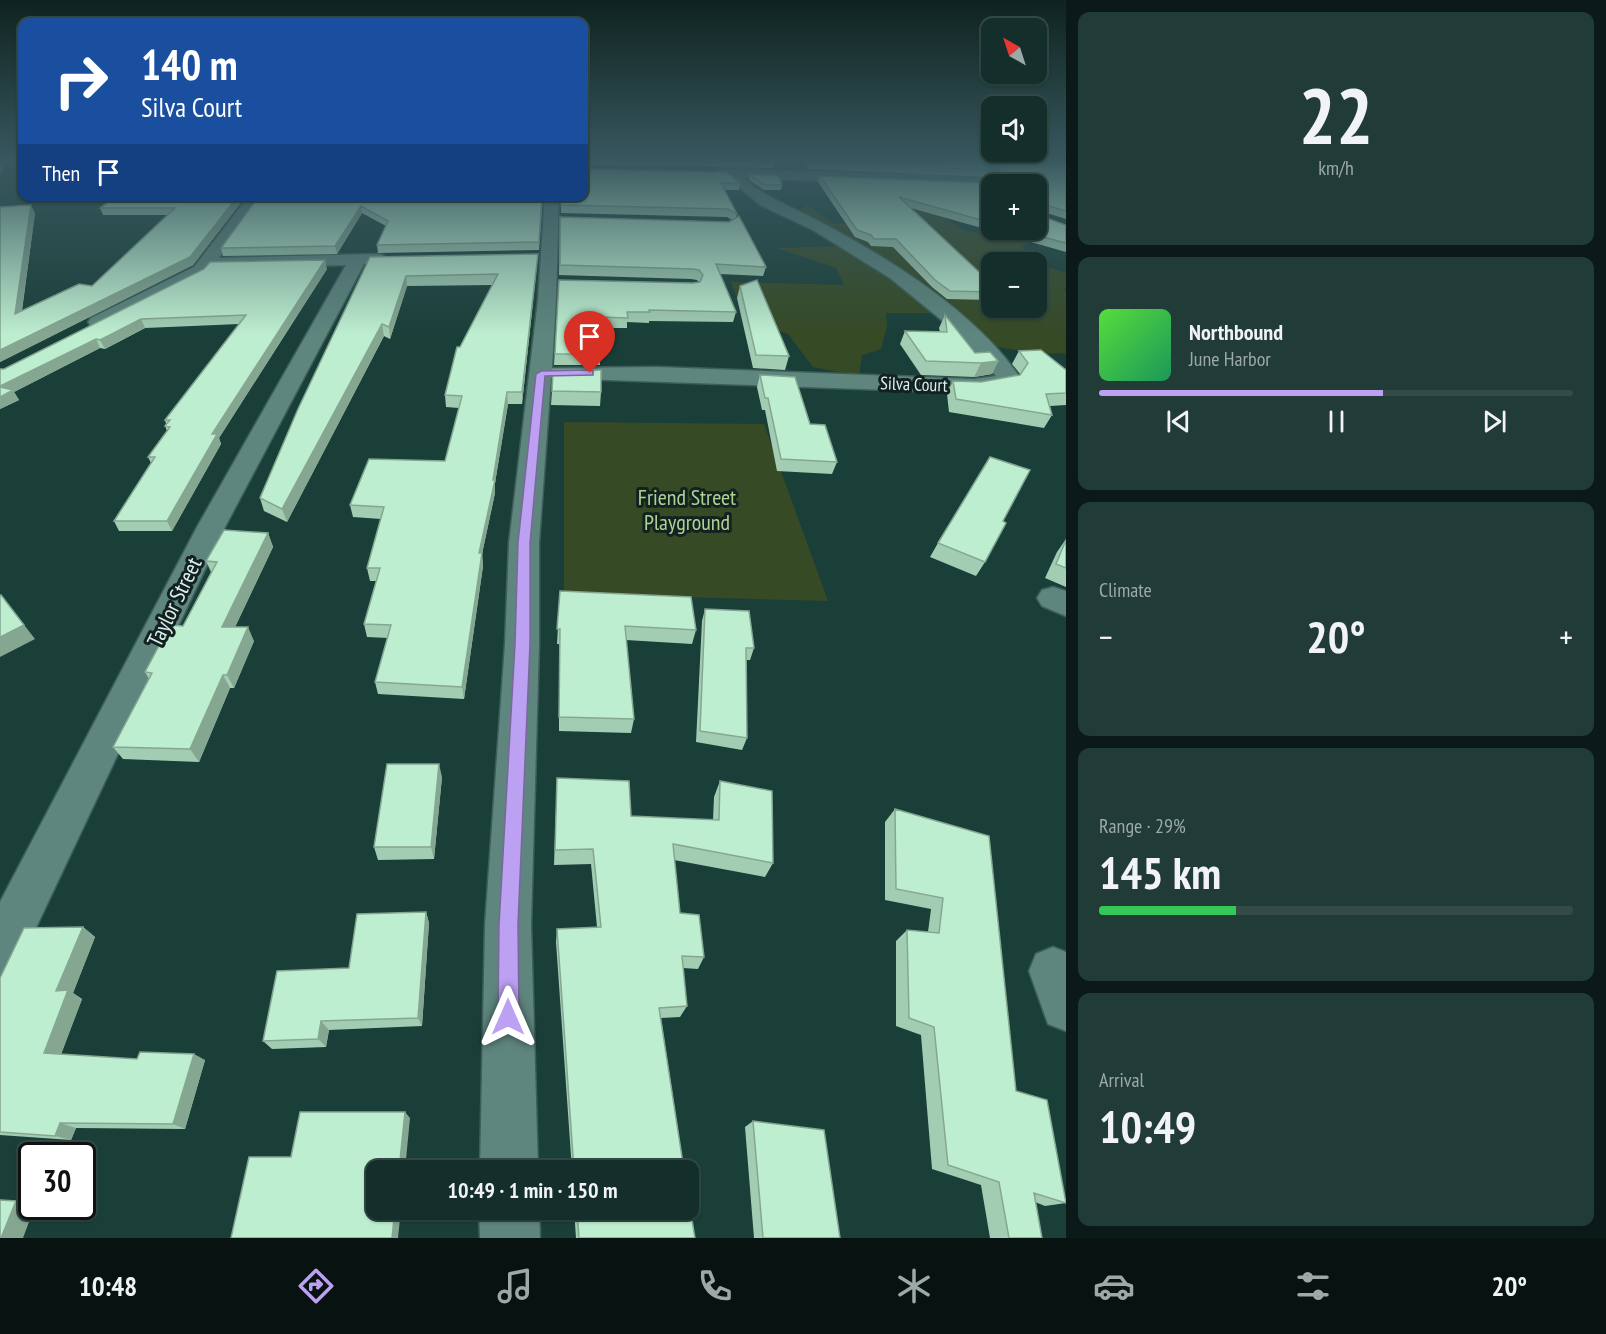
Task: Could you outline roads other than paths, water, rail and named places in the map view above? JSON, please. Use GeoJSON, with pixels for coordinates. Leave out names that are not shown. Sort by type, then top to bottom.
{"type":"FeatureCollection","features":[{"type":"Feature","properties":{"kind":"street"},"geometry":{"type":"LineString","coordinates":[[85,328],[200,271],[239,220]]}},
{"type":"Feature","properties":{"kind":"street"},"geometry":{"type":"LineString","coordinates":[[509,1160],[508,925],[522,644],[524,543],[553,220]]}},
{"type":"Feature","properties":{"kind":"street","name":"Silva Court"},"geometry":{"type":"LineString","coordinates":[[541,374],[657,374],[974,386],[1005,381],[1008,376],[980,344],[916,290],[890,270],[803,220]]}},
{"type":"Feature","properties":{"kind":"street","name":"Taylor Street"},"geometry":{"type":"LineString","coordinates":[[0,951],[211,527],[358,259]]}},
{"type":"Feature","properties":{"kind":"street"},"geometry":{"type":"LineString","coordinates":[[208,262],[393,259]]}},
{"type":"Feature","properties":{"kind":"street"},"geometry":{"type":"LineString","coordinates":[[509,1220],[510,1238]]}},
{"type":"Feature","properties":{"kind":"park label","name":"Friend Street Playground"},"geometry":{"type":"Point","coordinates":[687,510]}}]}
